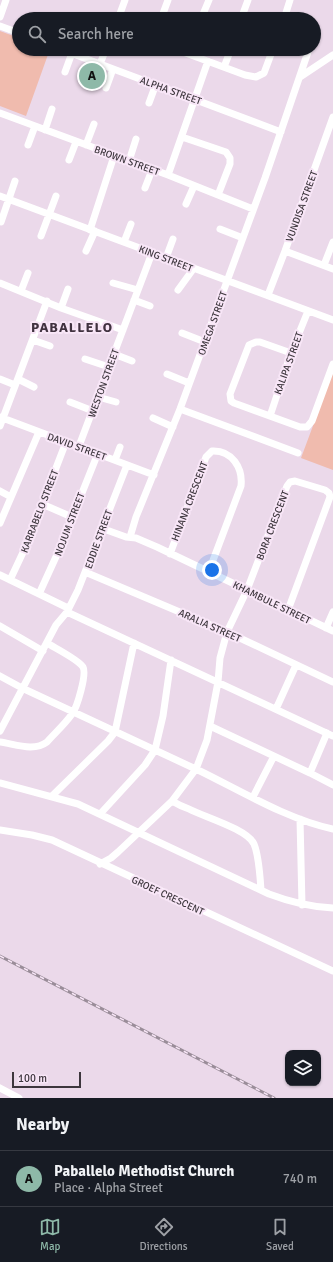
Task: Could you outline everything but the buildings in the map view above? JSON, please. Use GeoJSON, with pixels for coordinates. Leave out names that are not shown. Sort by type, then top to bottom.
{"type":"FeatureCollection","features":[{"type":"Feature","properties":{"kind":"street"},"geometry":{"type":"LineString","coordinates":[[0,17],[6,0]]}},
{"type":"Feature","properties":{"kind":"street"},"geometry":{"type":"LineString","coordinates":[[121,12],[125,0]]}},
{"type":"Feature","properties":{"kind":"street"},"geometry":{"type":"LineString","coordinates":[[164,12],[168,0]]}},
{"type":"Feature","properties":{"kind":"street"},"geometry":{"type":"LineString","coordinates":[[204,12],[208,0]]}},
{"type":"Feature","properties":{"kind":"street"},"geometry":{"type":"LineString","coordinates":[[244,12],[248,0]]}},
{"type":"Feature","properties":{"kind":"street"},"geometry":{"type":"LineString","coordinates":[[286,12],[290,0]]}},
{"type":"Feature","properties":{"kind":"street"},"geometry":{"type":"LineString","coordinates":[[0,26],[12,31]]}},
{"type":"Feature","properties":{"kind":"street"},"geometry":{"type":"LineString","coordinates":[[300,77],[321,65],[333,55]]}},
{"type":"Feature","properties":{"kind":"street"},"geometry":{"type":"LineString","coordinates":[[65,72],[71,56]]}},
{"type":"Feature","properties":{"kind":"street","name":"ALPHA STREET"},"geometry":{"type":"LineString","coordinates":[[78,56],[156,84],[280,132]]}},
{"type":"Feature","properties":{"kind":"street"},"geometry":{"type":"LineString","coordinates":[[100,64],[103,56]]}},
{"type":"Feature","properties":{"kind":"street"},"geometry":{"type":"LineString","coordinates":[[198,56],[252,77],[264,73],[271,56]]}},
{"type":"Feature","properties":{"kind":"street"},"geometry":{"type":"LineString","coordinates":[[224,67],[228,56]]}},
{"type":"Feature","properties":{"kind":"street","name":"OMEGA STREET"},"geometry":{"type":"LineString","coordinates":[[130,537],[136,517],[190,383],[307,56]]}},
{"type":"Feature","properties":{"kind":"street"},"geometry":{"type":"LineString","coordinates":[[168,175],[208,61]]}},
{"type":"Feature","properties":{"kind":"street"},"geometry":{"type":"LineString","coordinates":[[106,88],[113,69]]}},
{"type":"Feature","properties":{"kind":"street"},"geometry":{"type":"LineString","coordinates":[[149,103],[156,84]]}},
{"type":"Feature","properties":{"kind":"street"},"geometry":{"type":"LineString","coordinates":[[45,130],[52,109]]}},
{"type":"Feature","properties":{"kind":"street","name":"BROWN STREET"},"geometry":{"type":"LineString","coordinates":[[0,113],[168,175],[253,209]]}},
{"type":"Feature","properties":{"kind":"street","name":"VUNDISA STREET"},"geometry":{"type":"LineString","coordinates":[[268,295],[331,127],[333,116]]}},
{"type":"Feature","properties":{"kind":"street"},"geometry":{"type":"LineString","coordinates":[[86,145],[94,124]]}},
{"type":"Feature","properties":{"kind":"street"},"geometry":{"type":"LineString","coordinates":[[28,145],[35,126]]}},
{"type":"Feature","properties":{"kind":"street"},"geometry":{"type":"LineString","coordinates":[[182,137],[226,152],[229,156],[230,164],[218,195]]}},
{"type":"Feature","properties":{"kind":"street"},"geometry":{"type":"LineString","coordinates":[[129,161],[136,139]]}},
{"type":"Feature","properties":{"kind":"street"},"geometry":{"type":"LineString","coordinates":[[69,160],[76,142]]}},
{"type":"Feature","properties":{"kind":"street"},"geometry":{"type":"LineString","coordinates":[[86,251],[114,156]]}},
{"type":"Feature","properties":{"kind":"street"},"geometry":{"type":"LineString","coordinates":[[145,188],[152,170]]}},
{"type":"Feature","properties":{"kind":"street"},"geometry":{"type":"LineString","coordinates":[[1,222],[15,181]]}},
{"type":"Feature","properties":{"kind":"street"},"geometry":{"type":"LineString","coordinates":[[186,204],[194,186]]}},
{"type":"Feature","properties":{"kind":"street","name":"KING STREET"},"geometry":{"type":"LineString","coordinates":[[0,196],[333,320]]}},
{"type":"Feature","properties":{"kind":"street"},"geometry":{"type":"LineString","coordinates":[[41,236],[56,196]]}},
{"type":"Feature","properties":{"kind":"street"},"geometry":{"type":"LineString","coordinates":[[124,242],[131,224]]}},
{"type":"Feature","properties":{"kind":"street"},"geometry":{"type":"LineString","coordinates":[[220,229],[243,238]]}},
{"type":"Feature","properties":{"kind":"street"},"geometry":{"type":"LineString","coordinates":[[166,258],[173,239]]}},
{"type":"Feature","properties":{"kind":"street"},"geometry":{"type":"LineString","coordinates":[[324,266],[333,242]]}},
{"type":"Feature","properties":{"kind":"street"},"geometry":{"type":"LineString","coordinates":[[285,251],[333,269]]}},
{"type":"Feature","properties":{"kind":"street","name":"WESTON STREET"},"geometry":{"type":"LineString","coordinates":[[79,446],[152,253]]}},
{"type":"Feature","properties":{"kind":"street"},"geometry":{"type":"LineString","coordinates":[[178,290],[194,268]]}},
{"type":"Feature","properties":{"kind":"street"},"geometry":{"type":"LineString","coordinates":[[21,291],[28,273]]}},
{"type":"Feature","properties":{"kind":"street"},"geometry":{"type":"LineString","coordinates":[[0,283],[61,308],[123,330]]}},
{"type":"Feature","properties":{"kind":"street"},"geometry":{"type":"LineString","coordinates":[[114,283],[138,290]]}},
{"type":"Feature","properties":{"kind":"street"},"geometry":{"type":"LineString","coordinates":[[61,308],[68,289]]}},
{"type":"Feature","properties":{"kind":"street"},"geometry":{"type":"LineString","coordinates":[[134,300],[150,306]]}},
{"type":"Feature","properties":{"kind":"street"},"geometry":{"type":"LineString","coordinates":[[0,426],[2,417],[17,382],[47,301]]}},
{"type":"Feature","properties":{"kind":"street","name":"KALIPA STREET"},"geometry":{"type":"LineString","coordinates":[[270,416],[291,353],[308,311]]}},
{"type":"Feature","properties":{"kind":"street"},"geometry":{"type":"LineString","coordinates":[[182,333],[205,342]]}},
{"type":"Feature","properties":{"kind":"street"},"geometry":{"type":"LineString","coordinates":[[33,340],[50,346]]}},
{"type":"Feature","properties":{"kind":"street"},"geometry":{"type":"LineString","coordinates":[[291,353],[260,342],[249,345],[230,394],[230,397],[234,403],[305,428],[312,420],[333,364]]}},
{"type":"Feature","properties":{"kind":"street"},"geometry":{"type":"LineString","coordinates":[[114,354],[132,361]]}},
{"type":"Feature","properties":{"kind":"street"},"geometry":{"type":"LineString","coordinates":[[85,358],[109,367]]}},
{"type":"Feature","properties":{"kind":"street"},"geometry":{"type":"LineString","coordinates":[[167,374],[190,383]]}},
{"type":"Feature","properties":{"kind":"street"},"geometry":{"type":"LineString","coordinates":[[0,379],[34,387]]}},
{"type":"Feature","properties":{"kind":"street"},"geometry":{"type":"LineString","coordinates":[[98,397],[116,402]]}},
{"type":"Feature","properties":{"kind":"street"},"geometry":{"type":"LineString","coordinates":[[70,402],[93,411]]}},
{"type":"Feature","properties":{"kind":"street"},"geometry":{"type":"LineString","coordinates":[[180,409],[298,454]]}},
{"type":"Feature","properties":{"kind":"street","name":"DAVID STREET"},"geometry":{"type":"LineString","coordinates":[[2,417],[154,475]]}},
{"type":"Feature","properties":{"kind":"street"},"geometry":{"type":"LineString","coordinates":[[153,418],[173,426]]}},
{"type":"Feature","properties":{"kind":"street"},"geometry":{"type":"LineString","coordinates":[[0,523],[39,432]]}},
{"type":"Feature","properties":{"kind":"street","name":"KARRABELO STREET"},"geometry":{"type":"LineString","coordinates":[[10,580],[26,546],[66,442]]}},
{"type":"Feature","properties":{"kind":"street"},"geometry":{"type":"LineString","coordinates":[[115,460],[120,447]]}},
{"type":"Feature","properties":{"kind":"street","name":"HINANA CRESCENT"},"geometry":{"type":"LineString","coordinates":[[170,554],[206,457],[212,451],[226,454],[238,464],[242,476],[241,486],[209,571]]}},
{"type":"Feature","properties":{"kind":"street","name":"NOJUM STREET"},"geometry":{"type":"LineString","coordinates":[[39,594],[60,548],[98,453]]}},
{"type":"Feature","properties":{"kind":"street","name":"EDDIE STREET"},"geometry":{"type":"LineString","coordinates":[[1,727],[56,625],[67,610],[85,572],[127,464]]}},
{"type":"Feature","properties":{"kind":"street","name":"BORA CRESCENT"},"geometry":{"type":"LineString","coordinates":[[247,590],[289,483],[295,481],[327,492],[330,494],[330,499],[288,610]]}},
{"type":"Feature","properties":{"kind":"street"},"geometry":{"type":"LineString","coordinates":[[0,492],[11,497]]}},
{"type":"Feature","properties":{"kind":"street"},"geometry":{"type":"LineString","coordinates":[[42,504],[72,517]]}},
{"type":"Feature","properties":{"kind":"street","name":"KHAMBULE STREET"},"geometry":{"type":"LineString","coordinates":[[101,528],[126,537],[138,539],[209,571],[330,630]]}},
{"type":"Feature","properties":{"kind":"street","name":"ARALIA STREET"},"geometry":{"type":"LineString","coordinates":[[85,572],[227,632],[333,682]]}},
{"type":"Feature","properties":{"kind":"street"},"geometry":{"type":"LineString","coordinates":[[0,575],[134,643],[330,734],[310,773]]}},
{"type":"Feature","properties":{"kind":"street"},"geometry":{"type":"LineString","coordinates":[[100,864],[111,858],[172,801],[196,769],[202,756],[210,726],[218,682],[220,658],[227,632],[247,590]]}},
{"type":"Feature","properties":{"kind":"street"},"geometry":{"type":"LineString","coordinates":[[330,630],[333,612]]}},
{"type":"Feature","properties":{"kind":"street"},"geometry":{"type":"LineString","coordinates":[[0,626],[43,651]]}},
{"type":"Feature","properties":{"kind":"street"},"geometry":{"type":"LineString","coordinates":[[0,742],[32,747],[42,745],[47,742],[73,713],[84,680],[85,672],[79,662],[47,643]]}},
{"type":"Feature","properties":{"kind":"street"},"geometry":{"type":"LineString","coordinates":[[52,796],[108,741],[115,732],[134,643]]}},
{"type":"Feature","properties":{"kind":"street"},"geometry":{"type":"LineString","coordinates":[[101,813],[145,765],[155,750],[163,716],[171,660]]}},
{"type":"Feature","properties":{"kind":"street"},"geometry":{"type":"LineString","coordinates":[[276,709],[296,665]]}},
{"type":"Feature","properties":{"kind":"street"},"geometry":{"type":"LineString","coordinates":[[0,676],[73,713],[196,769],[300,819],[333,829]]}},
{"type":"Feature","properties":{"kind":"street"},"geometry":{"type":"LineString","coordinates":[[210,726],[333,785]]}},
{"type":"Feature","properties":{"kind":"street"},"geometry":{"type":"LineString","coordinates":[[253,797],[274,756]]}},
{"type":"Feature","properties":{"kind":"street"},"geometry":{"type":"LineString","coordinates":[[0,783],[52,796],[101,813],[285,900],[302,905],[333,908]]}},
{"type":"Feature","properties":{"kind":"street"},"geometry":{"type":"LineString","coordinates":[[172,801],[224,824],[252,840],[256,852],[262,890]]}},
{"type":"Feature","properties":{"kind":"street"},"geometry":{"type":"LineString","coordinates":[[300,819],[302,905]]}},
{"type":"Feature","properties":{"kind":"street","name":"GROEF CRESCENT"},"geometry":{"type":"LineString","coordinates":[[0,830],[52,840],[100,864],[333,971]]}},
{"type":"Feature","properties":{"kind":"street"},"geometry":{"type":"LineString","coordinates":[[0,1088],[19,1098]]}},
{"type":"Feature","properties":{"kind":"shaded area"},"geometry":{"type":"Polygon","coordinates":[[[0,31],[12,35],[12,56],[47,56],[26,116],[0,106],[0,31]]]}},
{"type":"Feature","properties":{"kind":"shaded area"},"geometry":{"type":"Polygon","coordinates":[[[333,372],[333,470],[301,458],[333,372]]]}},
{"type":"Feature","properties":{"kind":"railway"},"geometry":{"type":"LineString","coordinates":[[0,956],[274,1098]]}},
{"type":"Feature","properties":{"kind":"place","name":"Paballelo Methodist Church"},"geometry":{"type":"Point","coordinates":[92,76]}},
{"type":"Feature","properties":{"kind":"district","name":"PABALLELO"},"geometry":{"type":"Point","coordinates":[72,327]}}]}
